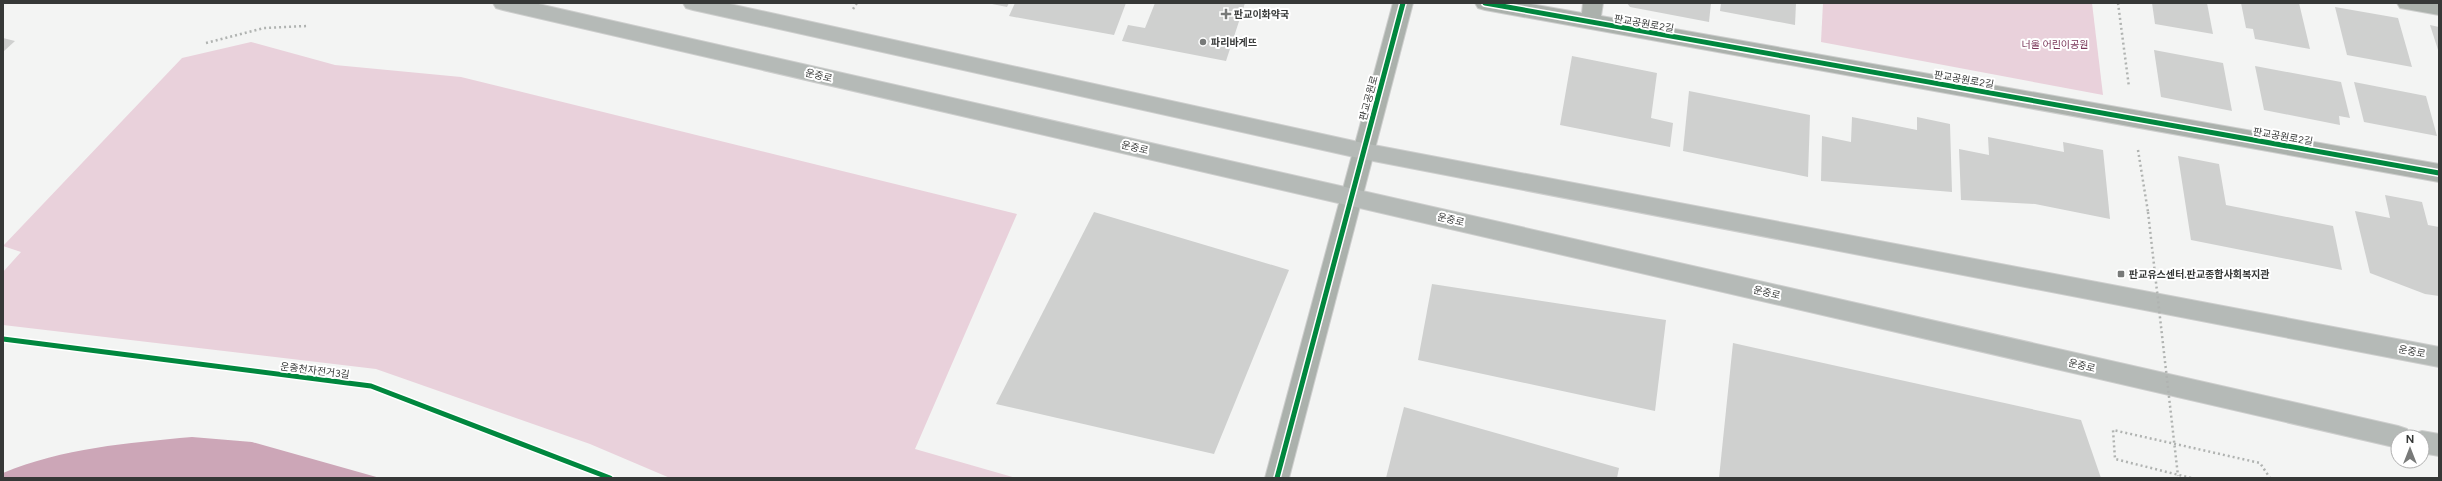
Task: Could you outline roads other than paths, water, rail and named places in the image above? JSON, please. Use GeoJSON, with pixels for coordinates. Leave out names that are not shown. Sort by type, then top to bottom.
{"type":"FeatureCollection","features":[{"type":"Feature","properties":{"kind":"main road","name":"운중로"},"geometry":{"type":"LineString","coordinates":[[504,3],[2390,436]]}},
{"type":"Feature","properties":{"kind":"main road","name":"운중로"},"geometry":{"type":"LineString","coordinates":[[693,3],[1363,151],[2439,357]]}},
{"type":"Feature","properties":{"kind":"street","name":"판교공원로"},"geometry":{"type":"LineString","coordinates":[[1277,478],[1403,3]]}},
{"type":"Feature","properties":{"kind":"street","name":"판교공원로2길"},"geometry":{"type":"LineString","coordinates":[[1485,3],[2132,117],[2439,173]]}},
{"type":"Feature","properties":{"kind":"street"},"geometry":{"type":"LineString","coordinates":[[1590,22],[1593,3]]}},
{"type":"Feature","properties":{"kind":"street"},"geometry":{"type":"LineString","coordinates":[[2407,3],[2439,8]]}},
{"type":"Feature","properties":{"kind":"place","name":"판교이화약국"},"geometry":{"type":"Point","coordinates":[1226,14]}},
{"type":"Feature","properties":{"kind":"place","name":"파리바게뜨"},"geometry":{"type":"Point","coordinates":[1203,42]}},
{"type":"Feature","properties":{"kind":"place","name":"판교유스센터.판교종합사회복지관"},"geometry":{"type":"Point","coordinates":[2121,274]}},
{"type":"Feature","properties":{"kind":"park label","name":"너울 어린이공원"},"geometry":{"type":"Point","coordinates":[2055,44]}}]}
